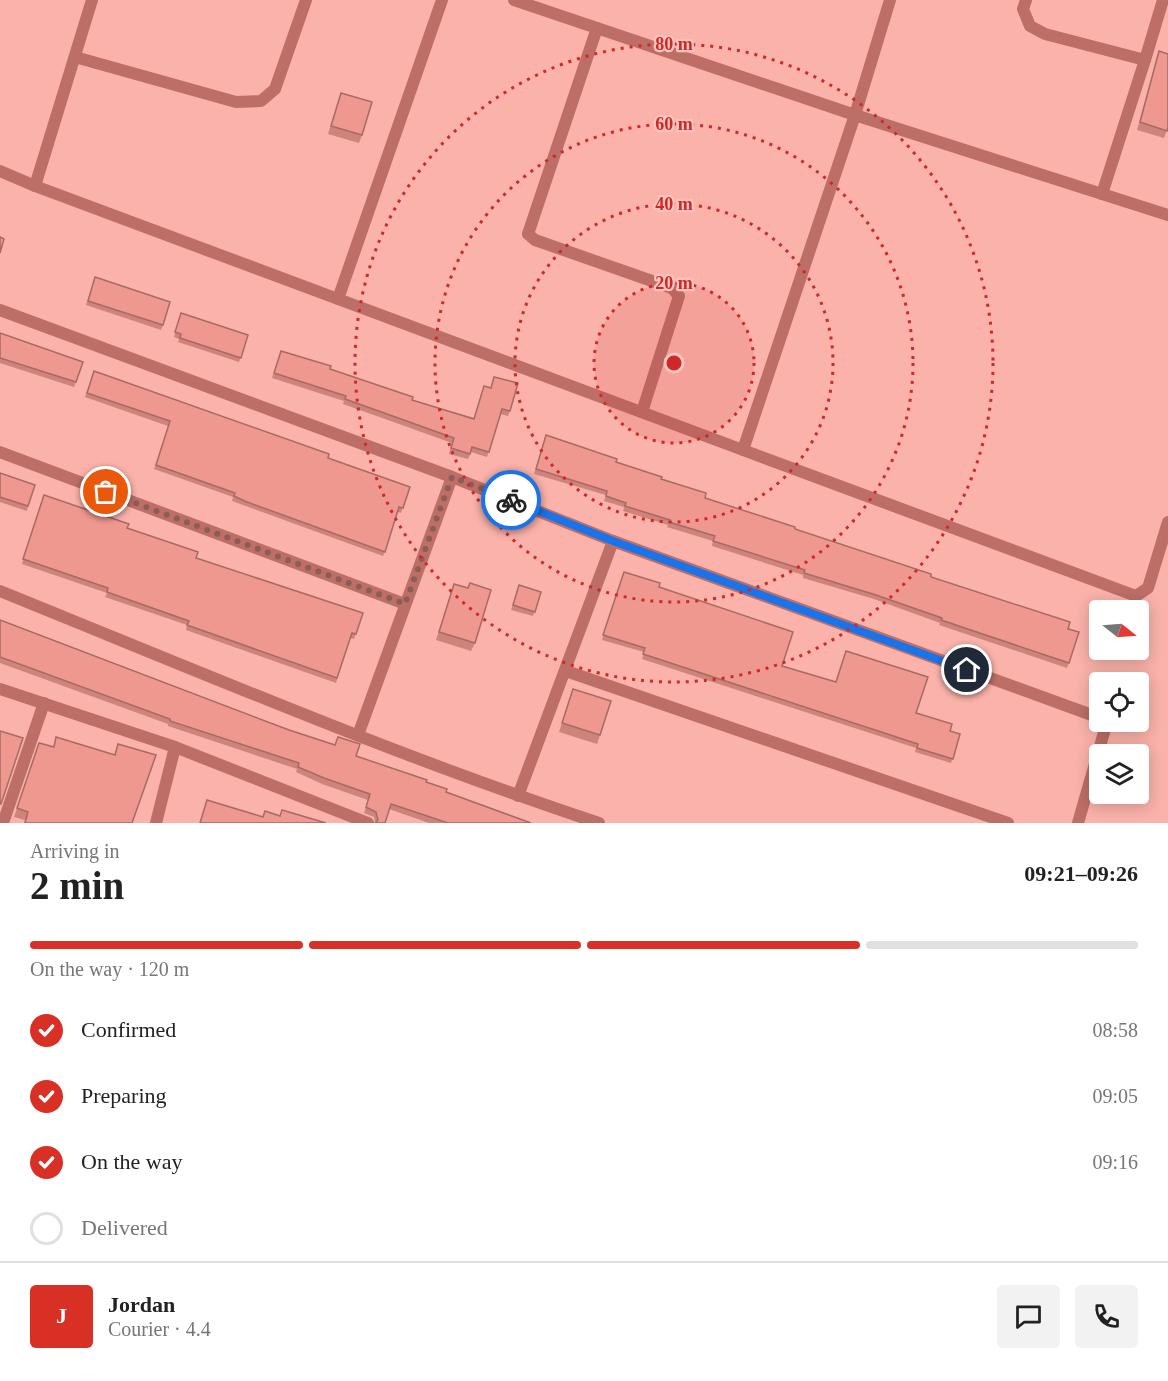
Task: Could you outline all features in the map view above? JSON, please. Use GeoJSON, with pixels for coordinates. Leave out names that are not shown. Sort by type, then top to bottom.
{"type":"FeatureCollection","features":[{"type":"Feature","properties":{"kind":"street"},"geometry":{"type":"LineString","coordinates":[[35,186],[92,0]]}},
{"type":"Feature","properties":{"kind":"street"},"geometry":{"type":"LineString","coordinates":[[75,57],[236,102],[261,101],[275,89],[306,0]]}},
{"type":"Feature","properties":{"kind":"street"},"geometry":{"type":"LineString","coordinates":[[338,299],[442,0]]}},
{"type":"Feature","properties":{"kind":"street"},"geometry":{"type":"LineString","coordinates":[[514,0],[855,115],[1168,215]]}},
{"type":"Feature","properties":{"kind":"street"},"geometry":{"type":"LineString","coordinates":[[743,450],[855,115],[890,0]]}},
{"type":"Feature","properties":{"kind":"street"},"geometry":{"type":"LineString","coordinates":[[1026,0],[1023,9],[1030,26],[1045,34],[1145,60]]}},
{"type":"Feature","properties":{"kind":"street"},"geometry":{"type":"LineString","coordinates":[[1102,194],[1163,0]]}},
{"type":"Feature","properties":{"kind":"street"},"geometry":{"type":"LineString","coordinates":[[597,28],[529,224],[528,234],[535,240],[672,288],[679,296],[642,412]]}},
{"type":"Feature","properties":{"kind":"street"},"geometry":{"type":"LineString","coordinates":[[0,171],[1136,596],[1148,588],[1168,522]]}},
{"type":"Feature","properties":{"kind":"street"},"geometry":{"type":"LineString","coordinates":[[0,310],[452,477],[613,541],[1089,714]]}},
{"type":"Feature","properties":{"kind":"street"},"geometry":{"type":"LineString","coordinates":[[0,452],[405,604]]}},
{"type":"Feature","properties":{"kind":"street"},"geometry":{"type":"LineString","coordinates":[[358,735],[452,477]]}},
{"type":"Feature","properties":{"kind":"street"},"geometry":{"type":"LineString","coordinates":[[518,796],[613,541]]}},
{"type":"Feature","properties":{"kind":"street"},"geometry":{"type":"LineString","coordinates":[[0,591],[358,735],[518,796],[599,823]]}},
{"type":"Feature","properties":{"kind":"street"},"geometry":{"type":"LineString","coordinates":[[566,671],[1008,823]]}},
{"type":"Feature","properties":{"kind":"street"},"geometry":{"type":"LineString","coordinates":[[0,689],[176,747],[368,823]]}},
{"type":"Feature","properties":{"kind":"street"},"geometry":{"type":"LineString","coordinates":[[3,823],[44,703]]}},
{"type":"Feature","properties":{"kind":"street"},"geometry":{"type":"LineString","coordinates":[[1078,823],[1104,732]]}},
{"type":"Feature","properties":{"kind":"street"},"geometry":{"type":"LineString","coordinates":[[156,823],[176,747]]}},
{"type":"Feature","properties":{"kind":"building"},"geometry":{"type":"Polygon","coordinates":[[[1159,51],[1168,54],[1167,131],[1140,122],[1159,51]]]}},
{"type":"Feature","properties":{"kind":"building"},"geometry":{"type":"Polygon","coordinates":[[[341,93],[372,102],[362,135],[331,126],[341,93]]]}},
{"type":"Feature","properties":{"kind":"building"},"geometry":{"type":"Polygon","coordinates":[[[0,237],[4,239],[0,253],[0,237]]]}},
{"type":"Feature","properties":{"kind":"building"},"geometry":{"type":"Polygon","coordinates":[[[95,277],[170,302],[163,325],[88,301],[95,277]]]}},
{"type":"Feature","properties":{"kind":"building"},"geometry":{"type":"Polygon","coordinates":[[[181,313],[248,335],[241,358],[180,338],[181,334],[175,332],[181,313]]]}},
{"type":"Feature","properties":{"kind":"building"},"geometry":{"type":"Polygon","coordinates":[[[0,333],[83,362],[76,382],[0,358],[0,333]]]}},
{"type":"Feature","properties":{"kind":"building"},"geometry":{"type":"Polygon","coordinates":[[[281,351],[331,366],[330,369],[413,397],[412,400],[474,419],[484,386],[491,388],[494,377],[518,383],[510,411],[502,409],[489,452],[472,447],[470,454],[451,448],[454,438],[345,399],[346,396],[274,373],[281,351]]]}},
{"type":"Feature","properties":{"kind":"building"},"geometry":{"type":"Polygon","coordinates":[[[94,371],[329,454],[328,458],[410,487],[403,508],[399,507],[385,552],[247,502],[234,496],[235,493],[156,465],[170,421],[87,393],[94,371]]]}},
{"type":"Feature","properties":{"kind":"building"},"geometry":{"type":"Polygon","coordinates":[[[546,435],[617,459],[616,462],[662,477],[661,479],[706,493],[705,498],[931,574],[931,577],[1070,622],[1068,629],[1079,632],[1069,663],[941,620],[942,618],[876,595],[804,573],[805,570],[713,541],[715,536],[625,506],[626,503],[606,496],[607,491],[536,469],[546,435]]]}},
{"type":"Feature","properties":{"kind":"building"},"geometry":{"type":"Polygon","coordinates":[[[0,473],[35,485],[28,506],[0,497],[0,473]]]}},
{"type":"Feature","properties":{"kind":"building"},"geometry":{"type":"Polygon","coordinates":[[[44,495],[129,524],[127,528],[198,552],[196,558],[363,613],[356,634],[352,633],[337,678],[187,625],[189,621],[107,592],[108,588],[23,559],[44,495]]]}},
{"type":"Feature","properties":{"kind":"building"},"geometry":{"type":"Polygon","coordinates":[[[624,572],[660,583],[659,587],[793,632],[782,666],[836,682],[846,651],[928,677],[916,713],[952,724],[950,731],[960,734],[953,759],[917,748],[918,744],[643,654],[645,648],[603,635],[624,572]]]}},
{"type":"Feature","properties":{"kind":"building"},"geometry":{"type":"Polygon","coordinates":[[[470,583],[491,590],[475,643],[439,632],[454,584],[468,588],[470,583]]]}},
{"type":"Feature","properties":{"kind":"building"},"geometry":{"type":"Polygon","coordinates":[[[519,585],[541,592],[535,612],[513,605],[519,585]]]}},
{"type":"Feature","properties":{"kind":"building"},"geometry":{"type":"Polygon","coordinates":[[[0,620],[289,730],[335,745],[338,737],[360,744],[356,756],[427,780],[426,782],[447,789],[446,792],[531,823],[448,823],[391,804],[385,823],[375,823],[378,820],[376,812],[366,807],[370,794],[298,767],[299,763],[170,721],[170,719],[0,657],[0,620]]]}},
{"type":"Feature","properties":{"kind":"building"},"geometry":{"type":"Polygon","coordinates":[[[573,689],[611,701],[600,735],[562,723],[573,689]]]}},
{"type":"Feature","properties":{"kind":"building"},"geometry":{"type":"Polygon","coordinates":[[[0,731],[23,738],[1,804],[0,804],[0,731]]]}},
{"type":"Feature","properties":{"kind":"building"},"geometry":{"type":"Polygon","coordinates":[[[56,737],[115,755],[118,744],[156,755],[132,823],[25,823],[28,812],[17,808],[39,743],[54,747],[56,737]]]}},
{"type":"Feature","properties":{"kind":"building"},"geometry":{"type":"Polygon","coordinates":[[[207,800],[263,817],[265,811],[280,816],[282,810],[326,823],[200,823],[207,800]]]}},
{"type":"Feature","properties":{"kind":"way so far"},"geometry":{"type":"LineString","coordinates":[[106,492],[405,604],[452,477],[511,500]]}},
{"type":"Feature","properties":{"kind":"route"},"geometry":{"type":"LineString","coordinates":[[511,500],[613,541],[967,670]]}}]}
